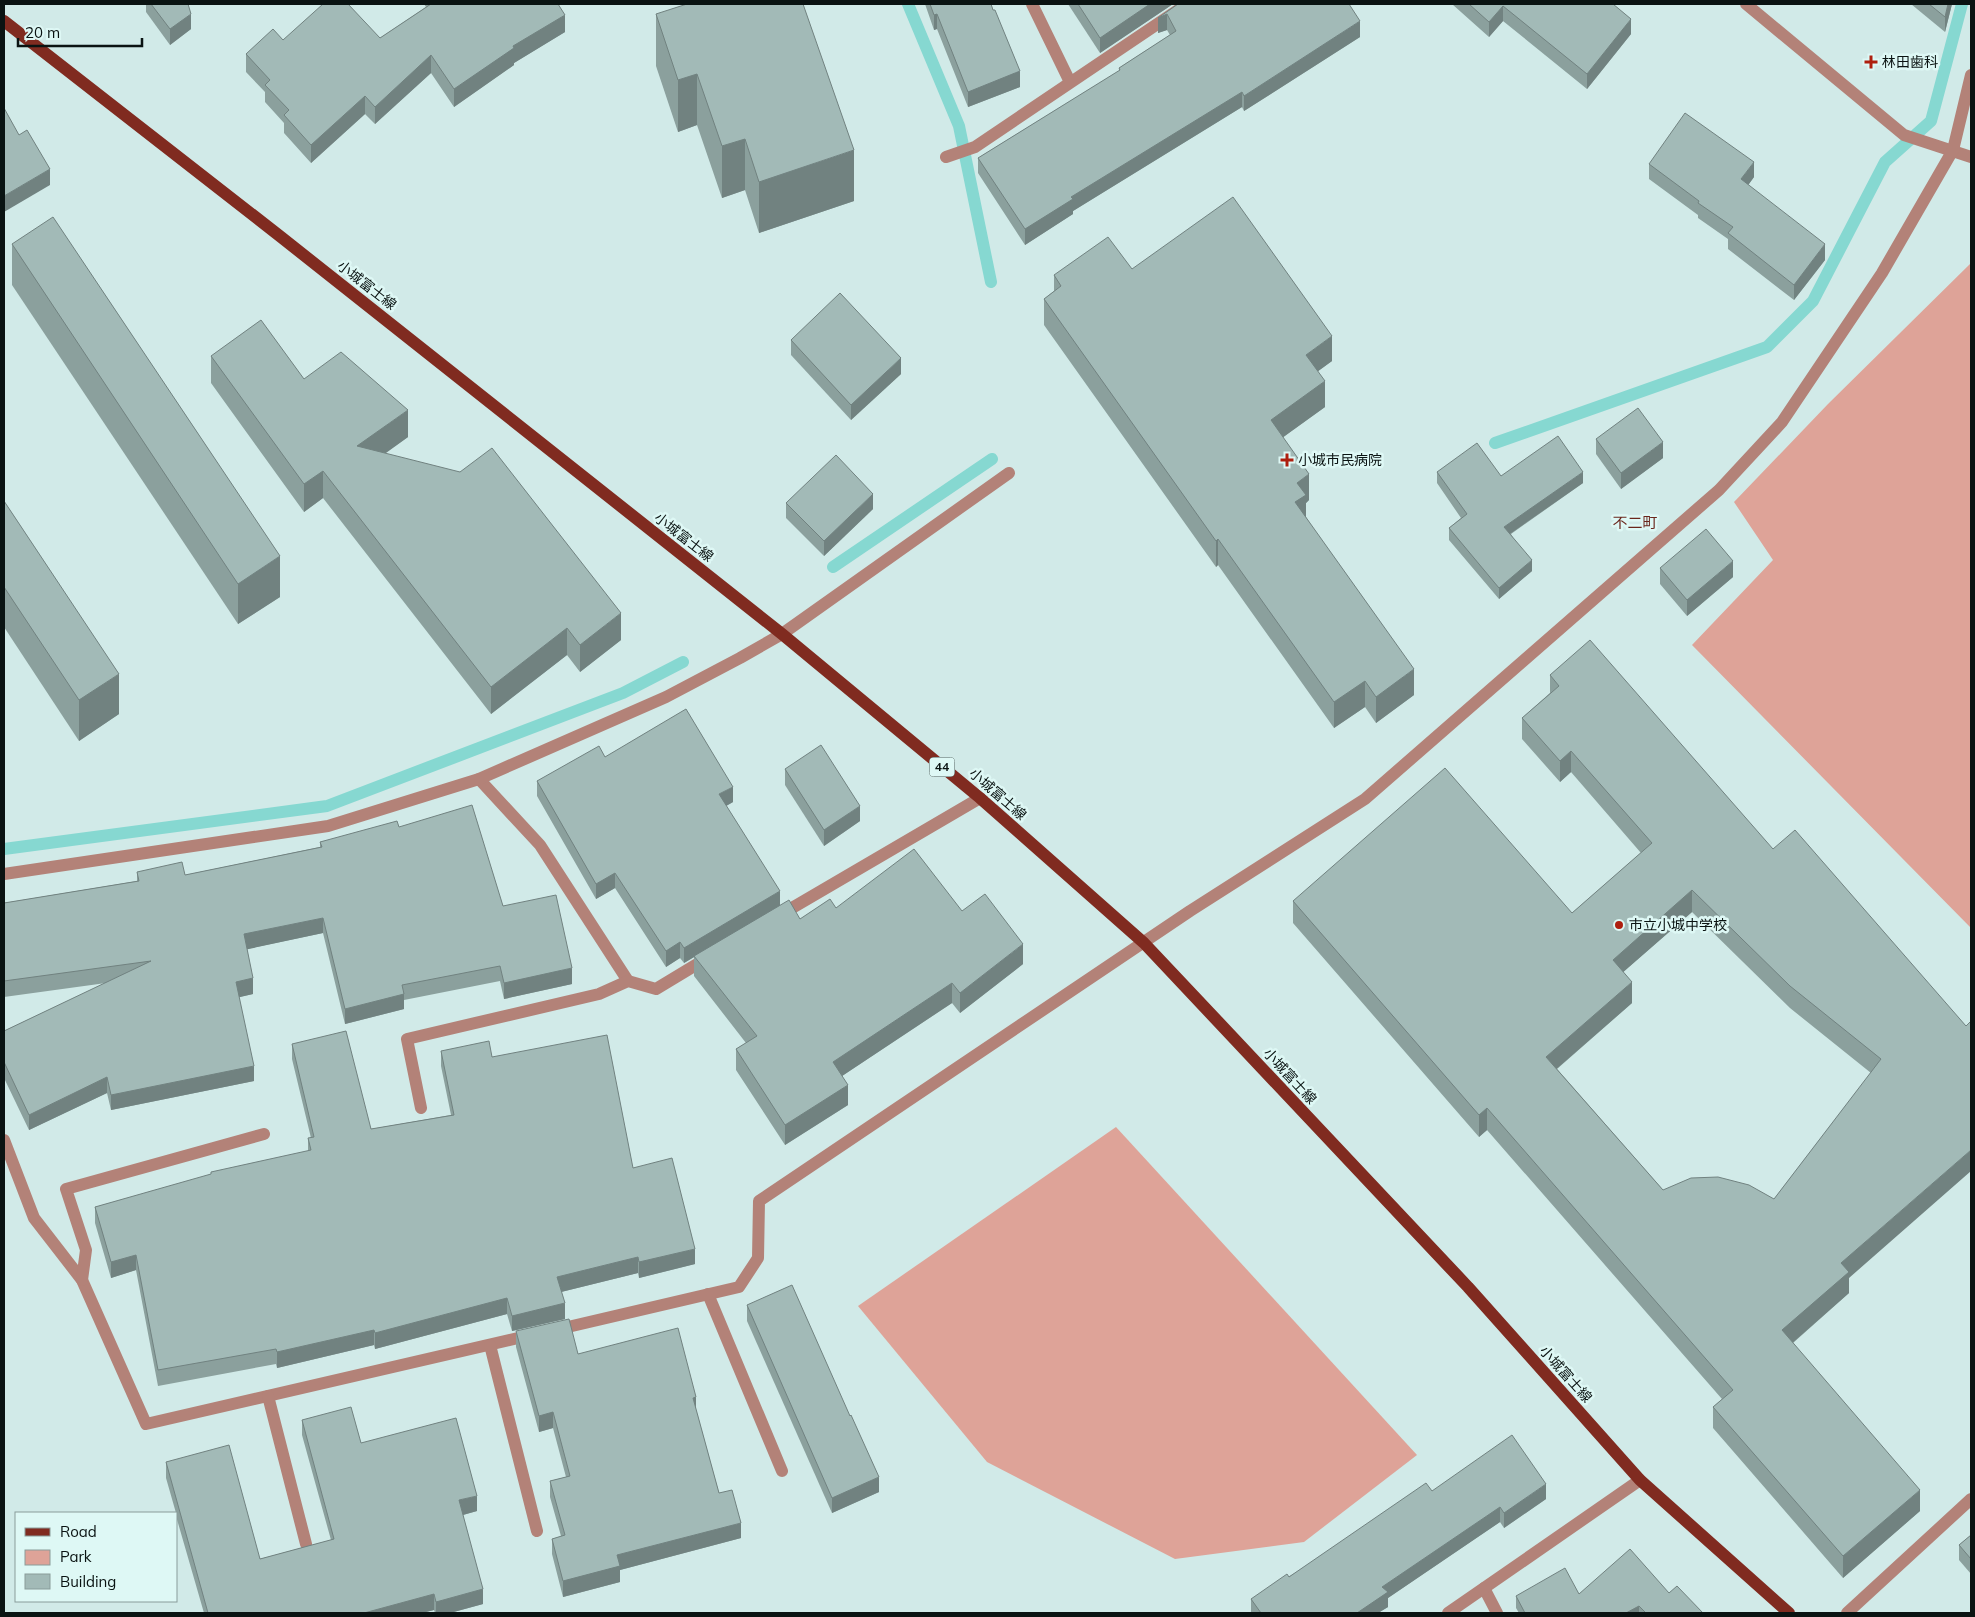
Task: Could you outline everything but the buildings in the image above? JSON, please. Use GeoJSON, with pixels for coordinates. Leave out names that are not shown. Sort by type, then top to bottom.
{"type":"FeatureCollection","features":[{"type":"Feature","properties":{"kind":"main road","name":"小城富士線"},"geometry":{"type":"LineString","coordinates":[[4,21],[282,237],[782,634],[980,798],[1144,943],[1468,1287],[1640,1480],[1789,1613]]}},
{"type":"Feature","properties":{"kind":"street"},"geometry":{"type":"LineString","coordinates":[[1032,4],[1070,82]]}},
{"type":"Feature","properties":{"kind":"street"},"geometry":{"type":"LineString","coordinates":[[946,157],[975,147],[1187,4]]}},
{"type":"Feature","properties":{"kind":"street"},"geometry":{"type":"LineString","coordinates":[[1746,4],[1904,134],[1971,157]]}},
{"type":"Feature","properties":{"kind":"street"},"geometry":{"type":"LineString","coordinates":[[4,1140],[34,1218],[82,1280],[146,1424],[739,1287],[758,1258],[759,1201],[1144,943],[1365,798],[1719,490],[1782,422],[1882,273],[1953,150],[1971,75]]}},
{"type":"Feature","properties":{"kind":"street"},"geometry":{"type":"LineString","coordinates":[[4,874],[328,826],[478,778],[666,697],[782,634],[1009,473]]}},
{"type":"Feature","properties":{"kind":"street"},"geometry":{"type":"LineString","coordinates":[[478,778],[540,845],[628,981]]}},
{"type":"Feature","properties":{"kind":"street"},"geometry":{"type":"LineString","coordinates":[[767,923],[980,798]]}},
{"type":"Feature","properties":{"kind":"street"},"geometry":{"type":"LineString","coordinates":[[420,1108],[407,1039],[599,994],[628,981],[656,989],[724,948]]}},
{"type":"Feature","properties":{"kind":"street"},"geometry":{"type":"LineString","coordinates":[[82,1280],[86,1250],[66,1189],[264,1134]]}},
{"type":"Feature","properties":{"kind":"street"},"geometry":{"type":"LineString","coordinates":[[708,1294],[782,1470]]}},
{"type":"Feature","properties":{"kind":"street"},"geometry":{"type":"LineString","coordinates":[[490,1345],[537,1531]]}},
{"type":"Feature","properties":{"kind":"street"},"geometry":{"type":"LineString","coordinates":[[268,1396],[306,1544]]}},
{"type":"Feature","properties":{"kind":"street"},"geometry":{"type":"LineString","coordinates":[[1448,1613],[1640,1480]]}},
{"type":"Feature","properties":{"kind":"street"},"geometry":{"type":"LineString","coordinates":[[1847,1613],[1971,1499]]}},
{"type":"Feature","properties":{"kind":"street"},"geometry":{"type":"LineString","coordinates":[[1484,1588],[1497,1613]]}},
{"type":"Feature","properties":{"kind":"green space"},"geometry":{"type":"Polygon","coordinates":[[[1970,264],[1971,928],[1692,645],[1773,560],[1734,502],[1828,404],[1970,264]]]}},
{"type":"Feature","properties":{"kind":"green space"},"geometry":{"type":"Polygon","coordinates":[[[1116,1127],[1417,1455],[1304,1542],[1175,1559],[987,1462],[858,1306],[1116,1127]]]}},
{"type":"Feature","properties":{"kind":"waterway"},"geometry":{"type":"LineString","coordinates":[[908,4],[959,126],[991,282]]}},
{"type":"Feature","properties":{"kind":"waterway"},"geometry":{"type":"LineString","coordinates":[[1495,443],[1767,347],[1813,301],[1885,162],[1931,121],[1962,4]]}},
{"type":"Feature","properties":{"kind":"waterway"},"geometry":{"type":"LineString","coordinates":[[833,567],[992,459]]}},
{"type":"Feature","properties":{"kind":"waterway"},"geometry":{"type":"LineString","coordinates":[[4,849],[327,806],[623,693],[683,662]]}},
{"type":"Feature","properties":{"kind":"place","name":"林田歯科"},"geometry":{"type":"Point","coordinates":[1871,62]}},
{"type":"Feature","properties":{"kind":"place","name":"小城市民病院"},"geometry":{"type":"Point","coordinates":[1287,460]}},
{"type":"Feature","properties":{"kind":"place","name":"市立小城中学校"},"geometry":{"type":"Point","coordinates":[1619,925]}},
{"type":"Feature","properties":{"kind":"district","name":"不二町"},"geometry":{"type":"Point","coordinates":[1635,523]}}]}
